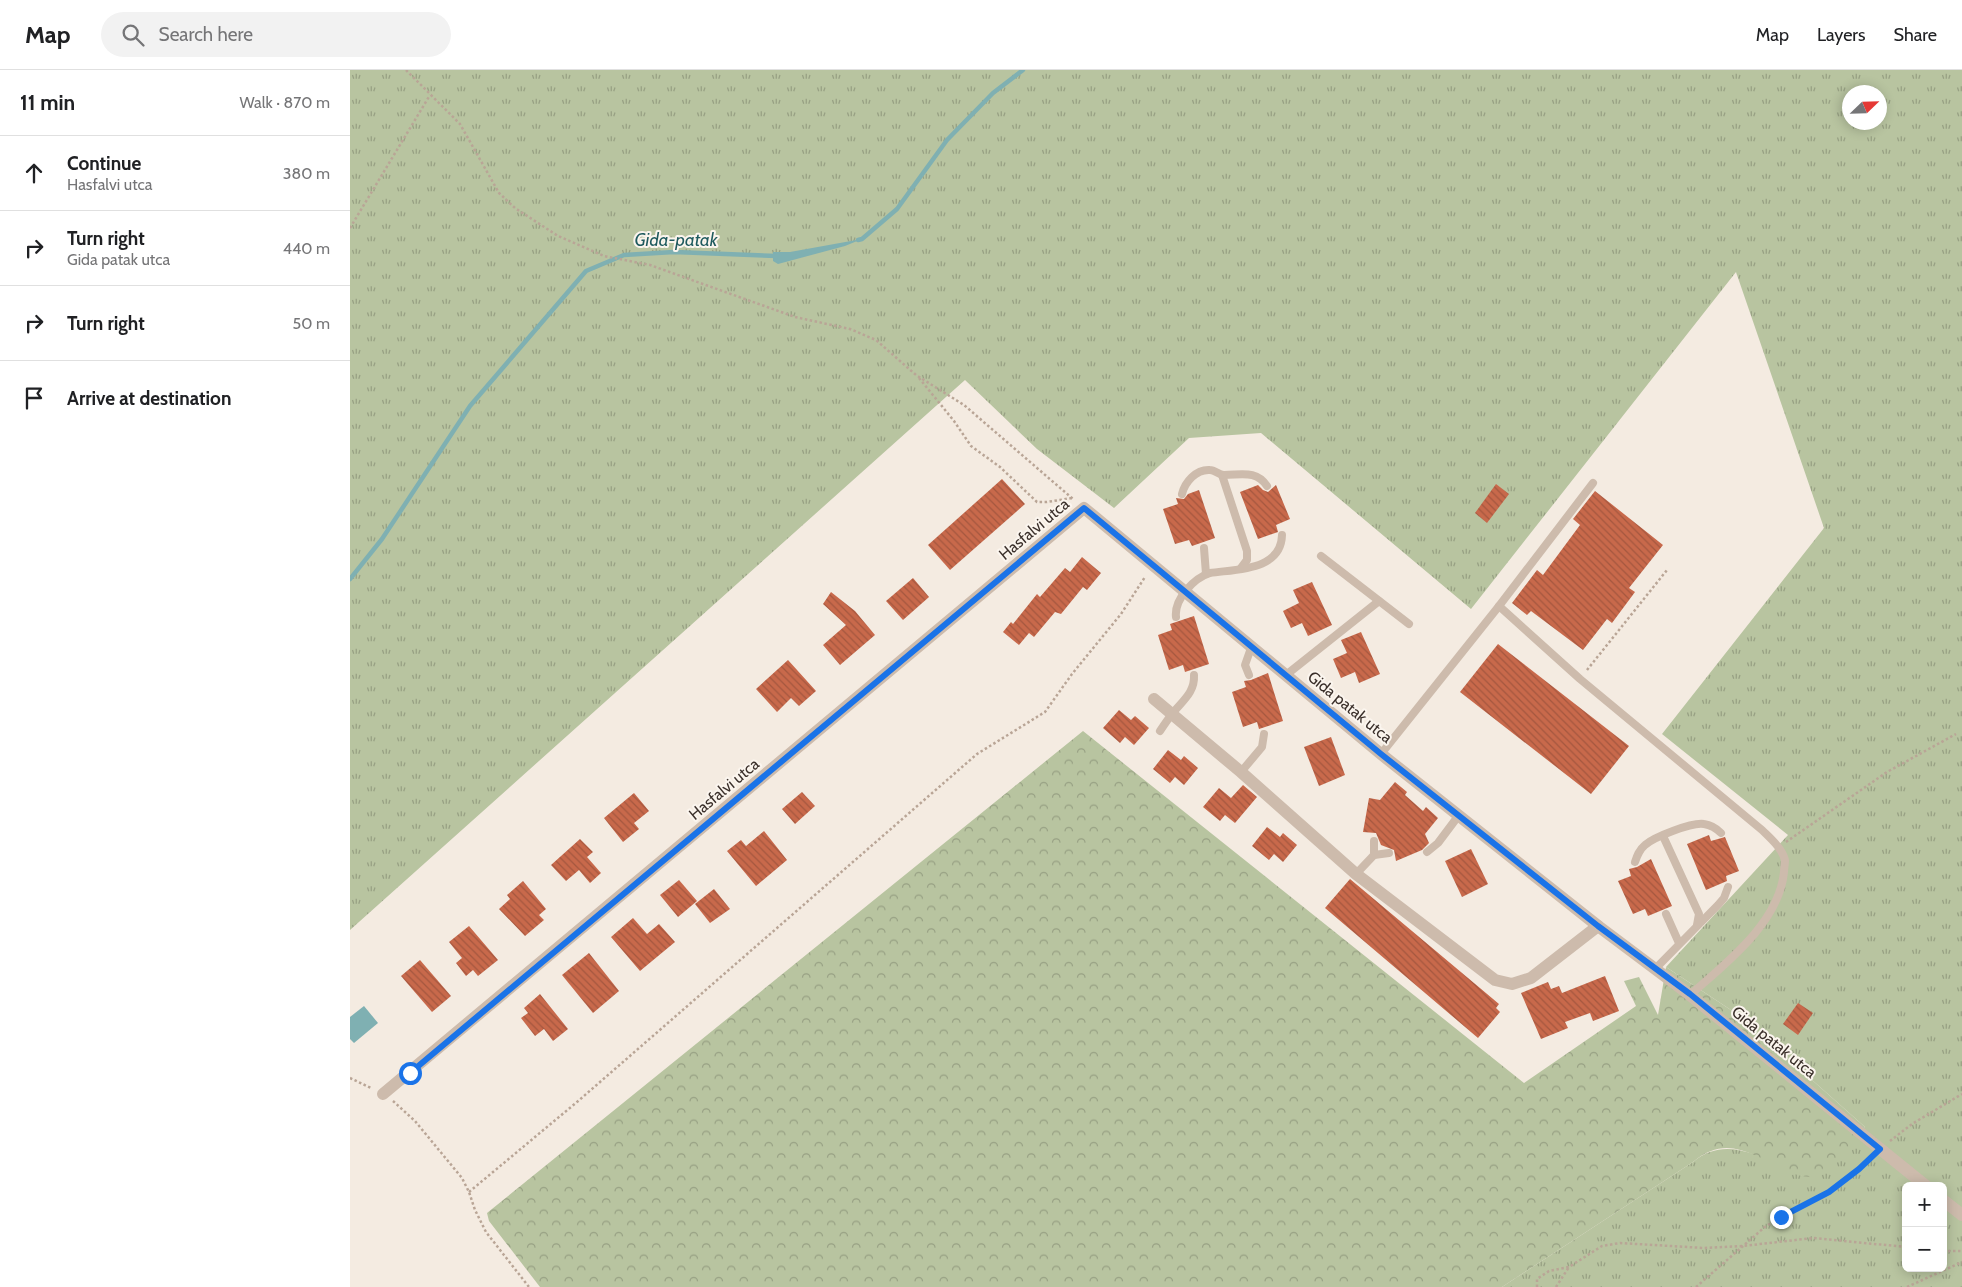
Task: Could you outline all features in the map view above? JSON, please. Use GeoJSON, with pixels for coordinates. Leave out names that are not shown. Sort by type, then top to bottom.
{"type":"FeatureCollection","features":[{"type":"Feature","properties":{"kind":"street","name":"Gida patak utca"},"geometry":{"type":"LineString","coordinates":[[1084,508],[1381,754],[1598,926],[1690,994],[1921,1182]]}},
{"type":"Feature","properties":{"kind":"street","name":"Hasfalvi utca"},"geometry":{"type":"LineString","coordinates":[[383,1094],[1084,508]]}},
{"type":"Feature","properties":{"kind":"street"},"geometry":{"type":"LineString","coordinates":[[1154,699],[1241,772],[1356,874],[1496,980],[1504,983],[1519,983],[1530,978],[1598,926]]}},
{"type":"Feature","properties":{"kind":"street"},"geometry":{"type":"LineString","coordinates":[[1947,1203],[1962,1215]]}},
{"type":"Feature","properties":{"kind":"lane"},"geometry":{"type":"LineString","coordinates":[[1182,494],[1185,484],[1191,477],[1201,471],[1211,470],[1222,475],[1253,474],[1261,478],[1267,486]]}},
{"type":"Feature","properties":{"kind":"lane"},"geometry":{"type":"LineString","coordinates":[[1222,475],[1247,550],[1247,560],[1241,568]]}},
{"type":"Feature","properties":{"kind":"lane"},"geometry":{"type":"LineString","coordinates":[[1381,754],[1593,484]]}},
{"type":"Feature","properties":{"kind":"lane"},"geometry":{"type":"LineString","coordinates":[[1176,617],[1176,607],[1185,591],[1206,574],[1259,566],[1267,562],[1280,544],[1282,535]]}},
{"type":"Feature","properties":{"kind":"lane"},"geometry":{"type":"LineString","coordinates":[[1204,548],[1206,574]]}},
{"type":"Feature","properties":{"kind":"lane"},"geometry":{"type":"LineString","coordinates":[[1321,556],[1409,624]]}},
{"type":"Feature","properties":{"kind":"lane"},"geometry":{"type":"LineString","coordinates":[[1286,676],[1379,601]]}},
{"type":"Feature","properties":{"kind":"lane"},"geometry":{"type":"LineString","coordinates":[[1499,606],[1580,679],[1762,830],[1778,847],[1785,860],[1780,893],[1772,910],[1761,926],[1690,994]]}},
{"type":"Feature","properties":{"kind":"lane"},"geometry":{"type":"LineString","coordinates":[[1249,674],[1245,665],[1251,648]]}},
{"type":"Feature","properties":{"kind":"lane"},"geometry":{"type":"LineString","coordinates":[[1160,731],[1190,693],[1194,675]]}},
{"type":"Feature","properties":{"kind":"lane"},"geometry":{"type":"LineString","coordinates":[[1241,772],[1262,747],[1264,734]]}},
{"type":"Feature","properties":{"kind":"lane"},"geometry":{"type":"LineString","coordinates":[[1427,852],[1438,843],[1458,815]]}},
{"type":"Feature","properties":{"kind":"lane"},"geometry":{"type":"LineString","coordinates":[[1635,862],[1644,845],[1663,836],[1700,824],[1712,826],[1721,833]]}},
{"type":"Feature","properties":{"kind":"lane"},"geometry":{"type":"LineString","coordinates":[[1663,836],[1699,914],[1697,926]]}},
{"type":"Feature","properties":{"kind":"lane"},"geometry":{"type":"LineString","coordinates":[[1356,874],[1374,854],[1374,841]]}},
{"type":"Feature","properties":{"kind":"lane"},"geometry":{"type":"LineString","coordinates":[[1374,854],[1390,854]]}},
{"type":"Feature","properties":{"kind":"lane"},"geometry":{"type":"LineString","coordinates":[[1656,968],[1724,898],[1728,887]]}},
{"type":"Feature","properties":{"kind":"lane"},"geometry":{"type":"LineString","coordinates":[[1666,914],[1679,943]]}},
{"type":"Feature","properties":{"kind":"path"},"geometry":{"type":"LineString","coordinates":[[406,70],[460,124],[499,193],[515,208],[558,236],[604,256],[650,265],[795,317],[850,329],[876,340],[916,375],[964,405],[1084,508]]}},
{"type":"Feature","properties":{"kind":"path"},"geometry":{"type":"LineString","coordinates":[[350,228],[430,95]]}},
{"type":"Feature","properties":{"kind":"path"},"geometry":{"type":"LineString","coordinates":[[916,375],[954,421],[970,446],[1000,467],[1037,502],[1072,498]]}},
{"type":"Feature","properties":{"kind":"path"},"geometry":{"type":"LineString","coordinates":[[469,1192],[577,1102],[977,754],[1045,712],[1072,674],[1121,614],[1152,565]]}},
{"type":"Feature","properties":{"kind":"path"},"geometry":{"type":"LineString","coordinates":[[1580,679],[1667,570]]}},
{"type":"Feature","properties":{"kind":"path"},"geometry":{"type":"LineString","coordinates":[[1778,847],[1887,772],[1956,734]]}},
{"type":"Feature","properties":{"kind":"path"},"geometry":{"type":"LineString","coordinates":[[350,1078],[383,1094],[415,1121],[462,1178],[486,1232],[529,1287]]}},
{"type":"Feature","properties":{"kind":"path"},"geometry":{"type":"LineString","coordinates":[[1696,1287],[1766,1226],[1829,1192],[1912,1124],[1962,1094]]}},
{"type":"Feature","properties":{"kind":"path"},"geometry":{"type":"LineString","coordinates":[[1537,1287],[1537,1279],[1549,1271],[1569,1267],[1602,1246],[1620,1243],[1704,1248],[1743,1246],[1813,1238],[1902,1247]]}},
{"type":"Feature","properties":{"kind":"path"},"geometry":{"type":"LineString","coordinates":[[1947,1251],[1962,1251]]}},
{"type":"Feature","properties":{"kind":"path"},"geometry":{"type":"LineString","coordinates":[[1907,1287],[1962,1262]]}},
{"type":"Feature","properties":{"kind":"path"},"geometry":{"type":"LineString","coordinates":[[1556,1287],[1569,1267]]}},
{"type":"Feature","properties":{"kind":"green space"},"geometry":{"type":"Polygon","coordinates":[[[350,70],[1962,70],[1962,1287],[1502,1287],[1706,1153],[1720,1149],[1748,1152],[1803,1176],[1865,1127],[1740,1016],[1666,967],[1788,835],[1662,734],[1824,528],[1736,272],[1471,609],[1261,433],[1189,438],[1114,508],[1037,449],[965,380],[350,930],[350,70]]]}},
{"type":"Feature","properties":{"kind":"green space"},"geometry":{"type":"Polygon","coordinates":[[[1083,731],[1524,1083],[1636,1006],[1624,981],[1639,977],[1658,1015],[1666,967],[1740,1016],[1865,1127],[1835,1164],[1818,1177],[1802,1176],[1786,1171],[1741,1150],[1726,1148],[1710,1151],[1502,1287],[540,1287],[489,1221],[487,1213],[1083,731]]]}},
{"type":"Feature","properties":{"kind":"water"},"geometry":{"type":"Polygon","coordinates":[[[862,239],[845,246],[778,264],[773,261],[773,252],[790,252],[862,239]]]}},
{"type":"Feature","properties":{"kind":"water"},"geometry":{"type":"Polygon","coordinates":[[[364,1006],[378,1023],[354,1043],[350,1039],[350,1017],[364,1006]]]}},
{"type":"Feature","properties":{"kind":"building"},"geometry":{"type":"Polygon","coordinates":[[[1002,479],[1025,504],[950,570],[928,545],[1002,479]]]}},
{"type":"Feature","properties":{"kind":"building"},"geometry":{"type":"Polygon","coordinates":[[[1496,484],[1509,494],[1487,523],[1475,513],[1496,484]]]}},
{"type":"Feature","properties":{"kind":"building"},"geometry":{"type":"Polygon","coordinates":[[[1258,485],[1268,492],[1276,485],[1290,519],[1276,525],[1278,532],[1258,539],[1240,492],[1258,485]]]}},
{"type":"Feature","properties":{"kind":"building"},"geometry":{"type":"Polygon","coordinates":[[[1199,490],[1215,538],[1192,546],[1189,540],[1175,544],[1163,509],[1178,504],[1176,498],[1184,499],[1188,494],[1199,490]]]}},
{"type":"Feature","properties":{"kind":"building"},"geometry":{"type":"Polygon","coordinates":[[[1595,491],[1663,545],[1629,588],[1635,592],[1612,623],[1607,619],[1583,650],[1531,611],[1527,615],[1512,603],[1537,570],[1543,575],[1580,525],[1573,519],[1595,491]]]}},
{"type":"Feature","properties":{"kind":"building"},"geometry":{"type":"Polygon","coordinates":[[[1082,557],[1101,573],[1087,590],[1083,587],[1061,614],[1055,612],[1034,637],[1029,633],[1019,645],[1003,632],[1011,622],[1013,624],[1037,594],[1040,597],[1065,568],[1070,572],[1082,557]]]}},
{"type":"Feature","properties":{"kind":"building"},"geometry":{"type":"Polygon","coordinates":[[[913,578],[929,597],[903,620],[886,601],[913,578]]]}},
{"type":"Feature","properties":{"kind":"building"},"geometry":{"type":"Polygon","coordinates":[[[1312,582],[1332,625],[1308,636],[1302,623],[1291,628],[1283,611],[1299,603],[1293,590],[1312,582]]]}},
{"type":"Feature","properties":{"kind":"building"},"geometry":{"type":"Polygon","coordinates":[[[831,592],[855,611],[875,635],[840,665],[823,645],[846,625],[823,604],[831,592]]]}},
{"type":"Feature","properties":{"kind":"building"},"geometry":{"type":"Polygon","coordinates":[[[1194,616],[1209,664],[1185,672],[1183,665],[1169,670],[1158,635],[1172,630],[1170,624],[1194,616]]]}},
{"type":"Feature","properties":{"kind":"building"},"geometry":{"type":"Polygon","coordinates":[[[1361,632],[1380,674],[1359,683],[1355,672],[1341,678],[1333,659],[1347,653],[1341,640],[1361,632]]]}},
{"type":"Feature","properties":{"kind":"building"},"geometry":{"type":"Polygon","coordinates":[[[1498,644],[1629,746],[1591,794],[1460,692],[1498,644]]]}},
{"type":"Feature","properties":{"kind":"building"},"geometry":{"type":"Polygon","coordinates":[[[788,660],[816,691],[799,706],[791,698],[777,712],[756,689],[788,660]]]}},
{"type":"Feature","properties":{"kind":"building"},"geometry":{"type":"Polygon","coordinates":[[[1268,673],[1283,721],[1259,729],[1257,722],[1243,727],[1232,692],[1246,687],[1244,681],[1268,673]]]}},
{"type":"Feature","properties":{"kind":"building"},"geometry":{"type":"Polygon","coordinates":[[[1119,710],[1131,720],[1135,716],[1149,728],[1134,745],[1125,737],[1120,743],[1103,728],[1119,710]]]}},
{"type":"Feature","properties":{"kind":"building"},"geometry":{"type":"Polygon","coordinates":[[[1331,737],[1345,775],[1319,786],[1304,747],[1331,737]]]}},
{"type":"Feature","properties":{"kind":"building"},"geometry":{"type":"Polygon","coordinates":[[[1168,750],[1181,760],[1184,756],[1198,768],[1184,785],[1175,777],[1170,783],[1153,769],[1168,750]]]}},
{"type":"Feature","properties":{"kind":"building"},"geometry":{"type":"Polygon","coordinates":[[[1395,782],[1407,792],[1405,795],[1423,811],[1426,807],[1438,818],[1425,834],[1429,843],[1422,850],[1396,861],[1394,850],[1381,845],[1376,833],[1363,832],[1369,798],[1380,800],[1395,782]]]}},
{"type":"Feature","properties":{"kind":"building"},"geometry":{"type":"Polygon","coordinates":[[[1243,785],[1257,797],[1235,823],[1225,815],[1220,821],[1203,807],[1219,788],[1231,798],[1243,785]]]}},
{"type":"Feature","properties":{"kind":"building"},"geometry":{"type":"Polygon","coordinates":[[[802,792],[815,806],[795,824],[782,809],[802,792]]]}},
{"type":"Feature","properties":{"kind":"building"},"geometry":{"type":"Polygon","coordinates":[[[634,793],[649,811],[634,823],[639,829],[623,842],[604,818],[634,793]]]}},
{"type":"Feature","properties":{"kind":"building"},"geometry":{"type":"Polygon","coordinates":[[[1267,827],[1280,837],[1283,833],[1297,845],[1283,862],[1274,854],[1269,860],[1252,846],[1267,827]]]}},
{"type":"Feature","properties":{"kind":"building"},"geometry":{"type":"Polygon","coordinates":[[[764,831],[787,860],[756,886],[727,851],[741,840],[746,846],[764,831]]]}},
{"type":"Feature","properties":{"kind":"building"},"geometry":{"type":"Polygon","coordinates":[[[1709,835],[1711,841],[1725,837],[1739,871],[1726,876],[1727,881],[1706,890],[1687,844],[1709,835]]]}},
{"type":"Feature","properties":{"kind":"building"},"geometry":{"type":"Polygon","coordinates":[[[580,839],[593,852],[587,857],[601,873],[590,883],[579,870],[566,881],[551,865],[580,839]]]}},
{"type":"Feature","properties":{"kind":"building"},"geometry":{"type":"Polygon","coordinates":[[[1471,849],[1488,884],[1462,897],[1445,861],[1471,849]]]}},
{"type":"Feature","properties":{"kind":"building"},"geometry":{"type":"Polygon","coordinates":[[[1651,859],[1672,906],[1648,916],[1645,909],[1633,914],[1618,881],[1631,876],[1629,869],[1651,859]]]}},
{"type":"Feature","properties":{"kind":"building"},"geometry":{"type":"Polygon","coordinates":[[[1350,879],[1499,1004],[1496,1008],[1500,1012],[1478,1038],[1325,908],[1350,879]]]}},
{"type":"Feature","properties":{"kind":"building"},"geometry":{"type":"Polygon","coordinates":[[[679,880],[697,901],[678,917],[660,895],[679,880]]]}},
{"type":"Feature","properties":{"kind":"building"},"geometry":{"type":"Polygon","coordinates":[[[523,881],[546,909],[539,915],[544,920],[525,936],[499,909],[510,899],[507,895],[523,881]]]}},
{"type":"Feature","properties":{"kind":"building"},"geometry":{"type":"Polygon","coordinates":[[[714,889],[730,909],[710,923],[695,904],[714,889]]]}},
{"type":"Feature","properties":{"kind":"building"},"geometry":{"type":"Polygon","coordinates":[[[633,918],[647,934],[659,924],[675,942],[640,971],[611,937],[633,918]]]}},
{"type":"Feature","properties":{"kind":"building"},"geometry":{"type":"Polygon","coordinates":[[[469,926],[498,960],[478,976],[473,970],[466,976],[456,963],[462,958],[449,942],[469,926]]]}},
{"type":"Feature","properties":{"kind":"building"},"geometry":{"type":"Polygon","coordinates":[[[589,953],[619,991],[593,1013],[562,975],[589,953]]]}},
{"type":"Feature","properties":{"kind":"building"},"geometry":{"type":"Polygon","coordinates":[[[420,960],[451,996],[432,1012],[401,976],[420,960]]]}},
{"type":"Feature","properties":{"kind":"building"},"geometry":{"type":"Polygon","coordinates":[[[1605,976],[1619,1011],[1593,1021],[1590,1013],[1565,1022],[1568,1028],[1541,1039],[1521,993],[1548,982],[1551,989],[1559,986],[1562,993],[1605,976]]]}},
{"type":"Feature","properties":{"kind":"building"},"geometry":{"type":"Polygon","coordinates":[[[540,994],[568,1029],[553,1041],[544,1029],[535,1036],[521,1018],[528,1013],[524,1008],[540,994]]]}},
{"type":"Feature","properties":{"kind":"building"},"geometry":{"type":"Polygon","coordinates":[[[1798,1003],[1813,1013],[1798,1035],[1783,1024],[1798,1003]]]}},
{"type":"Feature","properties":{"kind":"waterway","name":"Gida-patak"},"geometry":{"type":"LineString","coordinates":[[858,240],[862,239],[897,209],[947,140],[993,93],[1023,70]]}},
{"type":"Feature","properties":{"kind":"waterway","name":"Gida-patak"},"geometry":{"type":"LineString","coordinates":[[350,579],[382,539],[470,406],[586,271],[624,255],[674,252],[777,256]]}},
{"type":"Feature","properties":{"kind":"route"},"geometry":{"type":"LineString","coordinates":[[410,1073],[1084,508],[1381,754],[1598,926],[1690,994],[1880,1149],[1859,1169],[1829,1192],[1781,1217]]}}]}
